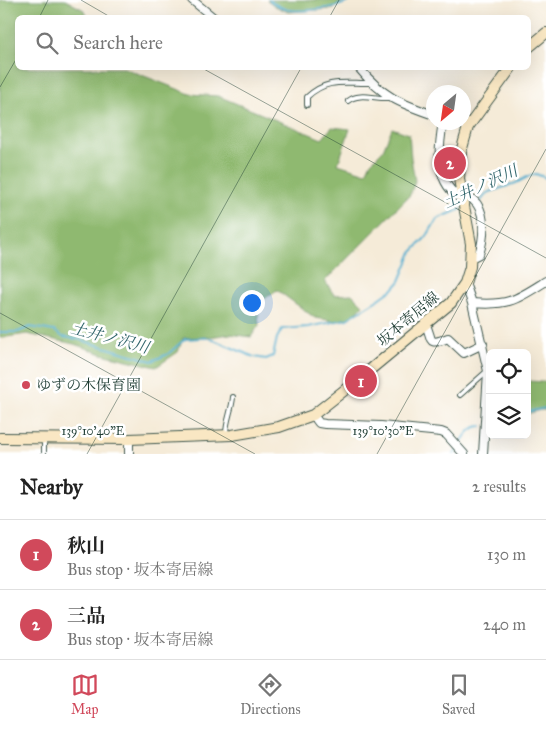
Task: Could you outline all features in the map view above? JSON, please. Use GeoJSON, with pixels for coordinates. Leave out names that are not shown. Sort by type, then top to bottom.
{"type":"FeatureCollection","features":[{"type":"Feature","properties":{"kind":"main road"},"geometry":{"type":"LineString","coordinates":[[531,46],[546,33]]}},
{"type":"Feature","properties":{"kind":"main road","name":"坂本寄居線"},"geometry":{"type":"LineString","coordinates":[[471,123],[510,70]]}},
{"type":"Feature","properties":{"kind":"main road","name":"坂本寄居線"},"geometry":{"type":"LineString","coordinates":[[0,438],[129,439],[241,434],[279,427],[312,415],[451,303],[465,283],[471,258],[471,244],[459,179],[461,152],[467,130]]}},
{"type":"Feature","properties":{"kind":"street"},"geometry":{"type":"LineString","coordinates":[[192,0],[210,15]]}},
{"type":"Feature","properties":{"kind":"street"},"geometry":{"type":"LineString","coordinates":[[361,70],[371,83],[398,103],[426,112]]}},
{"type":"Feature","properties":{"kind":"street"},"geometry":{"type":"LineString","coordinates":[[442,130],[440,142],[441,170],[450,191],[476,202],[483,225],[483,244],[479,254],[471,258]]}},
{"type":"Feature","properties":{"kind":"street"},"geometry":{"type":"LineString","coordinates":[[472,302],[489,304],[510,302],[546,281]]}},
{"type":"Feature","properties":{"kind":"street"},"geometry":{"type":"LineString","coordinates":[[465,283],[486,356]]}},
{"type":"Feature","properties":{"kind":"street"},"geometry":{"type":"LineString","coordinates":[[425,324],[428,328],[429,337],[433,341],[438,342],[448,338],[464,353],[485,349]]}},
{"type":"Feature","properties":{"kind":"street"},"geometry":{"type":"LineString","coordinates":[[483,454],[487,394]]}},
{"type":"Feature","properties":{"kind":"street"},"geometry":{"type":"LineString","coordinates":[[312,415],[319,423],[325,424],[381,426],[441,432],[446,434],[464,454]]}},
{"type":"Feature","properties":{"kind":"street"},"geometry":{"type":"LineString","coordinates":[[129,439],[129,454]]}},
{"type":"Feature","properties":{"kind":"lane"},"geometry":{"type":"LineString","coordinates":[[307,105],[307,97],[323,87],[339,82],[371,83]]}},
{"type":"Feature","properties":{"kind":"lane"},"geometry":{"type":"LineString","coordinates":[[348,101],[359,96],[392,98]]}},
{"type":"Feature","properties":{"kind":"lane"},"geometry":{"type":"LineString","coordinates":[[460,395],[486,373]]}},
{"type":"Feature","properties":{"kind":"lane"},"geometry":{"type":"LineString","coordinates":[[226,435],[226,426],[233,397]]}},
{"type":"Feature","properties":{"kind":"lane"},"geometry":{"type":"LineString","coordinates":[[44,438],[44,454]]}},
{"type":"Feature","properties":{"kind":"green space"},"geometry":{"type":"Polygon","coordinates":[[[0,0],[65,0],[84,10],[87,15],[15,15],[15,70],[129,70],[190,94],[218,96],[322,139],[332,127],[350,129],[338,164],[366,173],[371,162],[383,150],[392,128],[409,134],[415,181],[410,195],[325,281],[334,295],[352,294],[363,305],[352,317],[335,321],[315,318],[277,290],[257,304],[259,325],[251,337],[230,334],[183,338],[178,352],[156,367],[102,354],[74,344],[27,334],[0,338],[0,0]]]}},
{"type":"Feature","properties":{"kind":"green space"},"geometry":{"type":"Polygon","coordinates":[[[267,0],[344,0],[332,9],[288,12],[267,0]]]}},
{"type":"Feature","properties":{"kind":"green space"},"geometry":{"type":"Polygon","coordinates":[[[531,381],[546,382],[546,410],[531,413],[531,381]]]}},
{"type":"Feature","properties":{"kind":"waterway"},"geometry":{"type":"LineString","coordinates":[[269,0],[284,9],[290,10],[312,10],[331,7],[351,0]]}},
{"type":"Feature","properties":{"kind":"waterway","name":"土井ノ沢川"},"geometry":{"type":"LineString","coordinates":[[478,203],[487,193],[516,183],[531,175],[536,174],[546,178]]}},
{"type":"Feature","properties":{"kind":"waterway","name":"土井ノ沢川"},"geometry":{"type":"LineString","coordinates":[[0,332],[18,332],[30,327],[54,331],[63,337],[77,339],[152,361],[168,354],[185,339],[209,338],[254,357],[266,359],[273,356],[277,338],[282,329],[308,327],[347,319],[393,289],[400,281],[412,252],[427,236],[437,219],[461,209]]}},
{"type":"Feature","properties":{"kind":"waterway"},"geometry":{"type":"LineString","coordinates":[[531,411],[546,408]]}},
{"type":"Feature","properties":{"kind":"waterway"},"geometry":{"type":"LineString","coordinates":[[459,446],[471,430],[482,426]]}},
{"type":"Feature","properties":{"kind":"waterway"},"geometry":{"type":"LineString","coordinates":[[454,454],[457,450]]}},
{"type":"Feature","properties":{"kind":"place","name":"三品"},"geometry":{"type":"Point","coordinates":[450,163]}},
{"type":"Feature","properties":{"kind":"place","name":"秋山"},"geometry":{"type":"Point","coordinates":[361,381]}},
{"type":"Feature","properties":{"kind":"place","name":"ゆずの木保育園"},"geometry":{"type":"Point","coordinates":[26,385]}}]}
